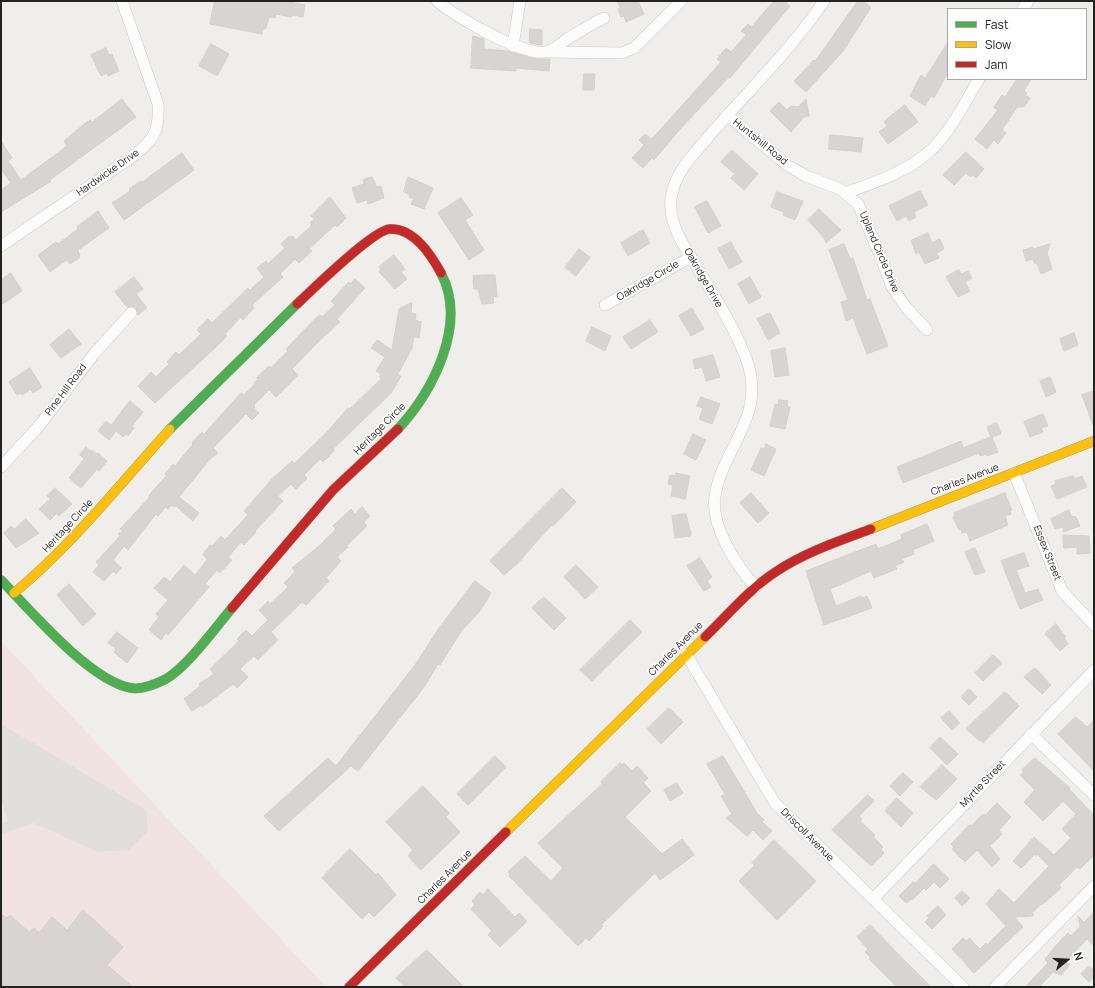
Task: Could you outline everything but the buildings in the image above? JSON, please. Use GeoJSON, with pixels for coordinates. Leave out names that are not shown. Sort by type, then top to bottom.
{"type":"FeatureCollection","features":[{"type":"Feature","properties":{"kind":"street","name":"Hardwicke Drive"},"geometry":{"type":"LineString","coordinates":[[1,246],[129,159],[143,148],[155,134],[159,122],[158,104],[122,1]]}},
{"type":"Feature","properties":{"kind":"street"},"geometry":{"type":"LineString","coordinates":[[437,1],[494,37],[513,46],[548,52],[622,53],[634,48],[681,1]]}},
{"type":"Feature","properties":{"kind":"street"},"geometry":{"type":"LineString","coordinates":[[513,46],[520,1]]}},
{"type":"Feature","properties":{"kind":"street","name":"Oakridge Drive"},"geometry":{"type":"LineString","coordinates":[[756,587],[729,551],[715,516],[714,497],[720,476],[745,425],[751,398],[750,376],[746,358],[731,326],[691,257],[673,220],[670,208],[674,184],[684,166],[727,115],[777,62],[824,1]]}},
{"type":"Feature","properties":{"kind":"street"},"geometry":{"type":"LineString","coordinates":[[548,52],[604,18]]}},
{"type":"Feature","properties":{"kind":"street"},"geometry":{"type":"LineString","coordinates":[[845,193],[881,180],[914,163],[932,149],[942,137],[978,80]]}},
{"type":"Feature","properties":{"kind":"street","name":"Huntshill Road"},"geometry":{"type":"LineString","coordinates":[[727,115],[787,165],[845,193]]}},
{"type":"Feature","properties":{"kind":"street","name":"Upland Circle Drive"},"geometry":{"type":"LineString","coordinates":[[845,193],[858,204],[880,254],[892,287],[905,306],[928,330]]}},
{"type":"Feature","properties":{"kind":"street","name":"Heritage Circle"},"geometry":{"type":"LineString","coordinates":[[1,580],[14,593],[84,662],[117,684],[130,688],[145,687],[168,677],[212,631],[308,518],[343,481],[406,421],[424,398],[436,373],[445,344],[451,308],[445,280],[438,267],[422,245],[404,231],[393,227],[383,230],[348,257],[314,287],[170,430],[77,535],[34,578],[14,593]]}},
{"type":"Feature","properties":{"kind":"street","name":"Oakridge Circle"},"geometry":{"type":"LineString","coordinates":[[605,305],[691,257]]}},
{"type":"Feature","properties":{"kind":"street","name":"Pine Hill Road"},"geometry":{"type":"LineString","coordinates":[[1,467],[39,426],[94,354],[131,313]]}},
{"type":"Feature","properties":{"kind":"street","name":"Charles Avenue"},"geometry":{"type":"LineString","coordinates":[[349,987],[686,654],[756,587],[776,571],[809,553],[1094,441]]}},
{"type":"Feature","properties":{"kind":"street","name":"Essex Street"},"geometry":{"type":"LineString","coordinates":[[1014,473],[1062,591],[1094,625]]}},
{"type":"Feature","properties":{"kind":"street","name":"Driscoll Avenue"},"geometry":{"type":"LineString","coordinates":[[686,654],[775,803],[962,987]]}},
{"type":"Feature","properties":{"kind":"street","name":"Myrtle Street"},"geometry":{"type":"LineString","coordinates":[[872,899],[1094,670]]}},
{"type":"Feature","properties":{"kind":"street"},"geometry":{"type":"LineString","coordinates":[[1031,734],[1094,795]]}},
{"type":"Feature","properties":{"kind":"street"},"geometry":{"type":"LineString","coordinates":[[995,987],[1094,886]]}},
{"type":"Feature","properties":{"kind":"shaded area"},"geometry":{"type":"Polygon","coordinates":[[[1,641],[326,987],[1,987],[1,641]]]}},
{"type":"Feature","properties":{"kind":"shaded area"},"geometry":{"type":"Polygon","coordinates":[[[1,724],[146,810],[148,831],[129,850],[98,852],[34,823],[1,834],[1,823],[8,821],[1,799],[1,724]]]}},
{"type":"Feature","properties":{"kind":"traffic: fast"},"geometry":{"type":"LineString","coordinates":[[398,429],[423,396],[443,356],[451,314],[448,293],[441,273]]}},
{"type":"Feature","properties":{"kind":"traffic: fast"},"geometry":{"type":"LineString","coordinates":[[170,429],[297,304]]}},
{"type":"Feature","properties":{"kind":"traffic: fast"},"geometry":{"type":"LineString","coordinates":[[1,580],[44,626],[79,659],[115,683],[131,688],[140,688],[153,685],[166,679],[174,673],[192,656],[232,608]]}},
{"type":"Feature","properties":{"kind":"traffic: slow"},"geometry":{"type":"LineString","coordinates":[[14,593],[56,555],[76,534],[170,429]]}},
{"type":"Feature","properties":{"kind":"traffic: slow"},"geometry":{"type":"LineString","coordinates":[[871,529],[1094,441]]}},
{"type":"Feature","properties":{"kind":"traffic: slow"},"geometry":{"type":"LineString","coordinates":[[506,832],[705,637]]}},
{"type":"Feature","properties":{"kind":"traffic: jam"},"geometry":{"type":"LineString","coordinates":[[297,304],[357,249],[370,239],[390,229],[407,233],[421,244],[441,273]]}},
{"type":"Feature","properties":{"kind":"traffic: jam"},"geometry":{"type":"LineString","coordinates":[[232,608],[333,490],[398,429]]}},
{"type":"Feature","properties":{"kind":"traffic: jam"},"geometry":{"type":"LineString","coordinates":[[705,637],[748,594],[777,571],[811,553],[871,529]]}},
{"type":"Feature","properties":{"kind":"traffic: jam"},"geometry":{"type":"LineString","coordinates":[[349,987],[506,832]]}}]}
